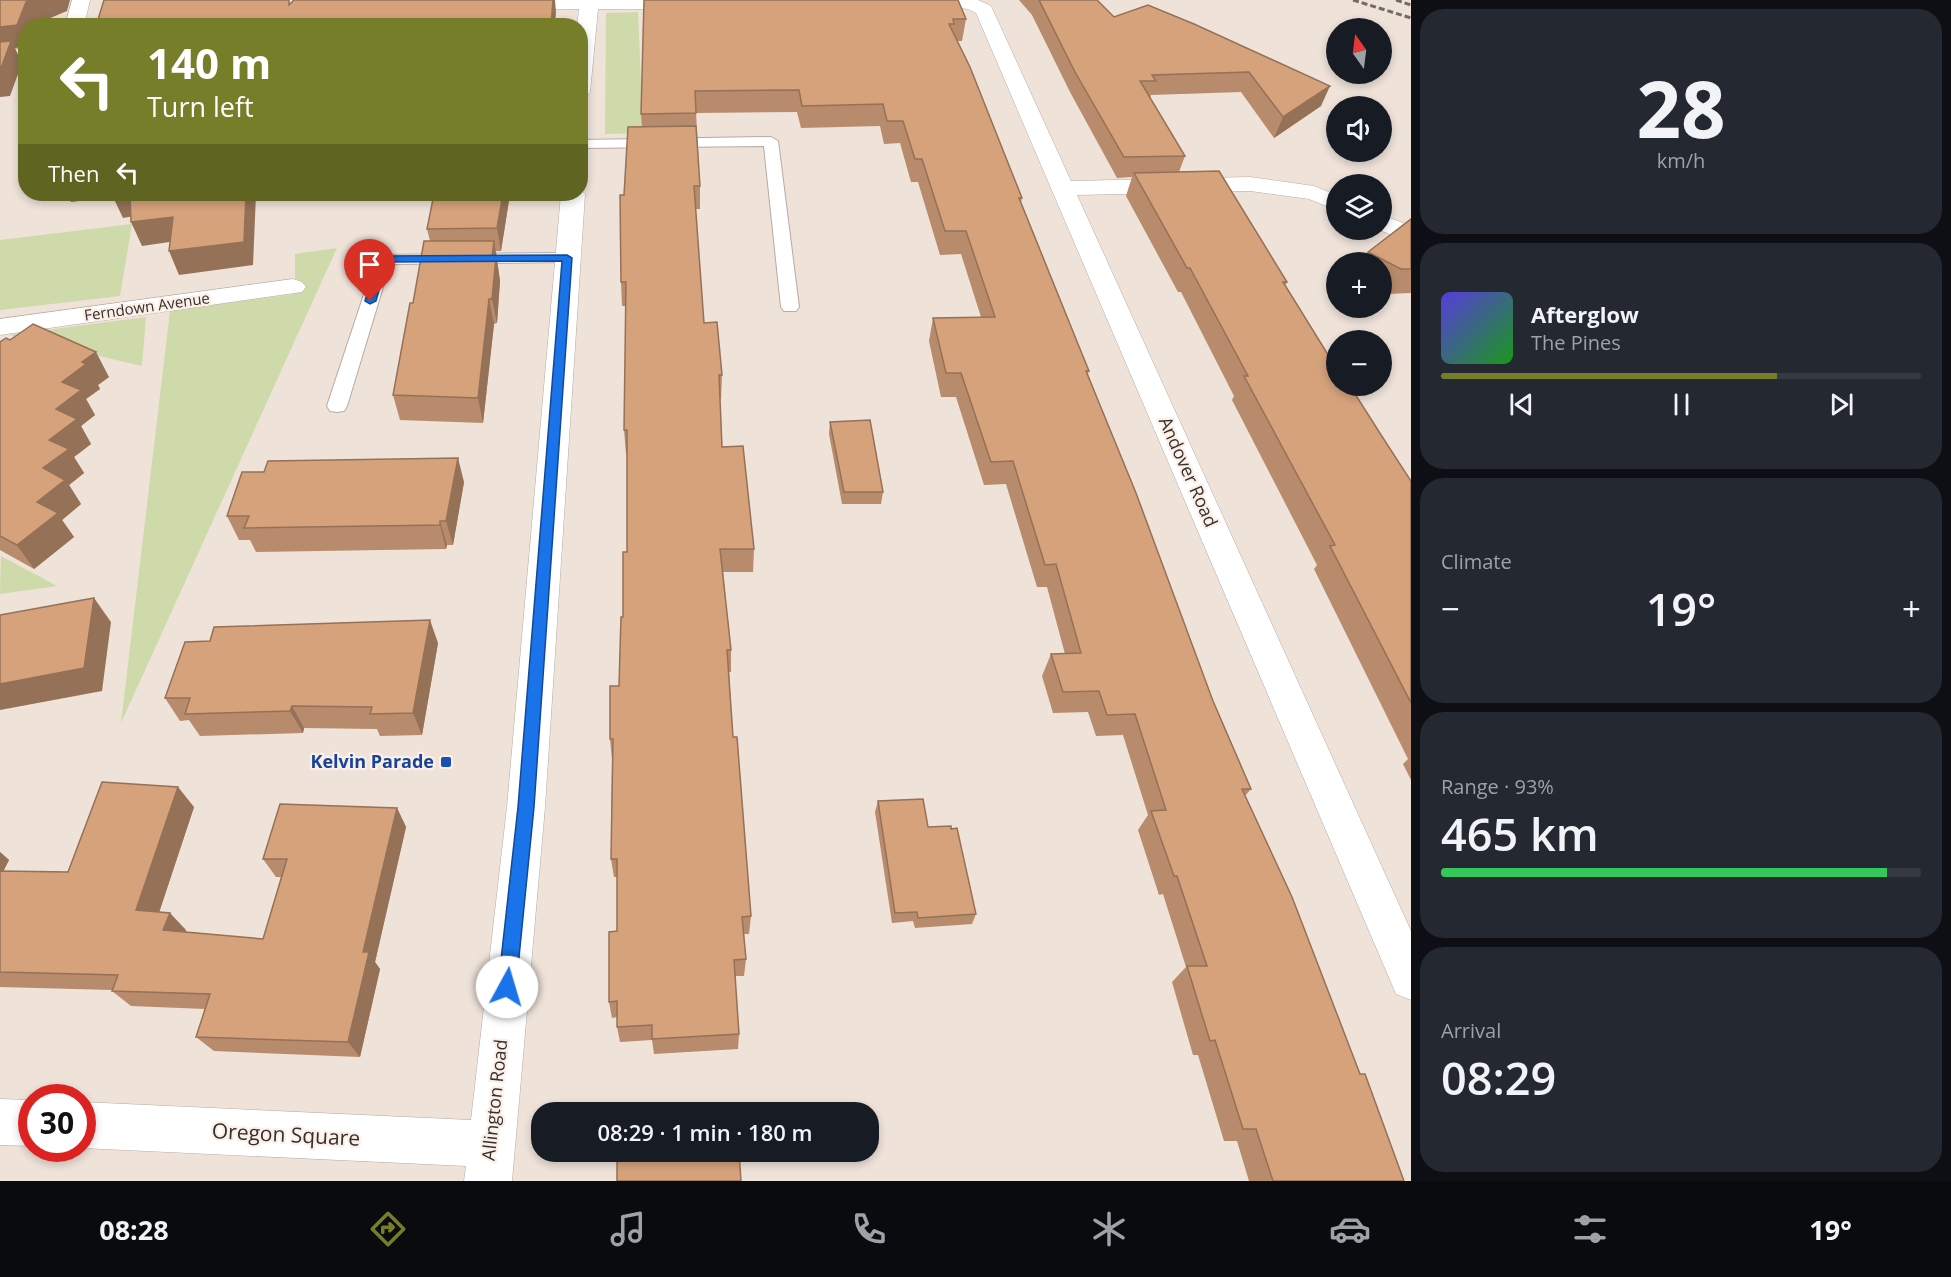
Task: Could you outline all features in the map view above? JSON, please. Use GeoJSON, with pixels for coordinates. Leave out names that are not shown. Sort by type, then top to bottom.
{"type":"FeatureCollection","features":[{"type":"Feature","properties":{"kind":"street"},"geometry":{"type":"LineString","coordinates":[[76,18],[81,0]]}},
{"type":"Feature","properties":{"kind":"street"},"geometry":{"type":"LineString","coordinates":[[424,0],[476,4],[708,3]]}},
{"type":"Feature","properties":{"kind":"street","name":"Andover Road"},"geometry":{"type":"LineString","coordinates":[[922,0],[972,4],[984,10],[1411,980]]}},
{"type":"Feature","properties":{"kind":"street"},"geometry":{"type":"LineString","coordinates":[[587,18],[588,5]]}},
{"type":"Feature","properties":{"kind":"street"},"geometry":{"type":"LineString","coordinates":[[0,58],[18,55]]}},
{"type":"Feature","properties":{"kind":"street"},"geometry":{"type":"LineString","coordinates":[[1063,188],[1250,184],[1314,193],[1326,198]]}},
{"type":"Feature","properties":{"kind":"street","name":"Allington Road"},"geometry":{"type":"LineString","coordinates":[[489,1163],[526,807],[572,201]]}},
{"type":"Feature","properties":{"kind":"street"},"geometry":{"type":"LineString","coordinates":[[1392,226],[1411,235]]}},
{"type":"Feature","properties":{"kind":"street","name":"Ferndown Avenue"},"geometry":{"type":"LineString","coordinates":[[0,327],[293,287]]}},
{"type":"Feature","properties":{"kind":"street"},"geometry":{"type":"LineString","coordinates":[[0,1122],[18,1123]]}},
{"type":"Feature","properties":{"kind":"street","name":"Oregon Square"},"geometry":{"type":"LineString","coordinates":[[96,1126],[489,1163]]}},
{"type":"Feature","properties":{"kind":"lane"},"geometry":{"type":"LineString","coordinates":[[588,144],[771,141],[790,307]]}},
{"type":"Feature","properties":{"kind":"lane"},"geometry":{"type":"LineString","coordinates":[[338,406],[383,259],[567,258]]}},
{"type":"Feature","properties":{"kind":"green space"},"geometry":{"type":"Polygon","coordinates":[[[638,12],[643,133],[605,134],[606,13],[638,12]]]}},
{"type":"Feature","properties":{"kind":"green space"},"geometry":{"type":"Polygon","coordinates":[[[132,224],[120,296],[0,310],[0,240],[132,224]]]}},
{"type":"Feature","properties":{"kind":"green space"},"geometry":{"type":"Polygon","coordinates":[[[337,248],[121,723],[170,311],[295,294],[295,254],[337,248]]]}},
{"type":"Feature","properties":{"kind":"green space"},"geometry":{"type":"Polygon","coordinates":[[[146,317],[142,366],[9,335],[146,317]]]}},
{"type":"Feature","properties":{"kind":"green space"},"geometry":{"type":"Polygon","coordinates":[[[1,556],[57,586],[0,594],[1,556]]]}},
{"type":"Feature","properties":{"kind":"building"},"geometry":{"type":"Polygon","coordinates":[[[0,0],[32,0],[26,2],[17,25],[0,27],[0,0]]]}},
{"type":"Feature","properties":{"kind":"building"},"geometry":{"type":"Polygon","coordinates":[[[104,0],[289,0],[289,5],[294,0],[553,0],[552,18],[98,18],[104,0]]]}},
{"type":"Feature","properties":{"kind":"building"},"geometry":{"type":"Polygon","coordinates":[[[644,0],[958,0],[966,19],[953,19],[954,24],[949,24],[970,67],[1022,198],[1019,198],[1089,371],[1086,371],[1136,493],[1213,701],[1251,789],[1242,789],[1292,897],[1360,1074],[1365,1074],[1404,1181],[1273,1181],[1256,1129],[1243,1129],[1215,1040],[1210,1041],[1187,966],[1207,966],[1177,876],[1174,876],[1151,811],[1166,810],[1135,714],[1107,715],[1099,691],[1063,692],[1051,654],[1081,653],[1056,564],[1045,565],[1013,461],[991,462],[961,373],[946,373],[933,318],[995,317],[966,231],[945,231],[922,159],[915,159],[903,121],[887,121],[883,104],[802,106],[799,90],[695,91],[696,113],[641,114],[644,0]]]}},
{"type":"Feature","properties":{"kind":"building"},"geometry":{"type":"Polygon","coordinates":[[[1039,0],[1097,0],[1114,17],[1148,5],[1330,86],[1283,117],[1249,72],[1152,75],[1156,81],[1140,81],[1185,156],[1124,157],[1075,72],[1039,0]]]}},
{"type":"Feature","properties":{"kind":"building"},"geometry":{"type":"Polygon","coordinates":[[[11,41],[0,71],[0,42],[11,41]]]}},
{"type":"Feature","properties":{"kind":"building"},"geometry":{"type":"Polygon","coordinates":[[[696,126],[700,186],[694,186],[704,323],[717,322],[722,375],[719,375],[722,447],[743,446],[754,549],[720,549],[731,650],[727,650],[733,737],[737,737],[751,916],[742,917],[746,959],[734,960],[739,1034],[652,1039],[652,1025],[617,1027],[617,1001],[609,1002],[609,932],[617,931],[617,859],[611,859],[613,739],[610,739],[610,686],[619,686],[621,617],[623,617],[623,552],[627,552],[627,430],[624,430],[626,282],[621,282],[620,195],[624,195],[628,127],[696,126]]]}},
{"type":"Feature","properties":{"kind":"building"},"geometry":{"type":"Polygon","coordinates":[[[1219,171],[1287,282],[1283,282],[1326,351],[1326,396],[1356,396],[1411,481],[1411,703],[1330,546],[1335,545],[1244,376],[1248,376],[1190,268],[1187,268],[1134,173],[1219,171]]]}},
{"type":"Feature","properties":{"kind":"building"},"geometry":{"type":"Polygon","coordinates":[[[130,201],[246,201],[244,242],[169,251],[173,217],[131,222],[130,201]]]}},
{"type":"Feature","properties":{"kind":"building"},"geometry":{"type":"Polygon","coordinates":[[[433,201],[502,201],[497,228],[427,229],[433,201]]]}},
{"type":"Feature","properties":{"kind":"building"},"geometry":{"type":"Polygon","coordinates":[[[1411,219],[1411,269],[1401,269],[1392,264],[1392,252],[1368,252],[1384,240],[1392,240],[1392,234],[1411,219]]]}},
{"type":"Feature","properties":{"kind":"building"},"geometry":{"type":"Polygon","coordinates":[[[424,241],[494,241],[492,257],[496,257],[492,299],[489,299],[478,398],[393,395],[424,241]]]}},
{"type":"Feature","properties":{"kind":"building"},"geometry":{"type":"Polygon","coordinates":[[[33,324],[96,352],[82,362],[86,364],[62,382],[81,390],[56,409],[77,419],[49,440],[69,449],[43,468],[65,480],[37,502],[58,513],[17,545],[0,536],[0,342],[6,338],[10,340],[33,324]]]}},
{"type":"Feature","properties":{"kind":"building"},"geometry":{"type":"Polygon","coordinates":[[[870,420],[883,492],[844,492],[830,422],[870,420]]]}},
{"type":"Feature","properties":{"kind":"building"},"geometry":{"type":"Polygon","coordinates":[[[458,458],[446,521],[440,521],[440,525],[244,528],[249,516],[227,516],[242,472],[264,472],[268,461],[458,458]]]}},
{"type":"Feature","properties":{"kind":"building"},"geometry":{"type":"Polygon","coordinates":[[[94,598],[84,668],[0,684],[0,615],[94,598]]]}},
{"type":"Feature","properties":{"kind":"building"},"geometry":{"type":"Polygon","coordinates":[[[430,620],[413,713],[370,714],[372,707],[292,706],[290,711],[185,714],[190,698],[165,698],[185,642],[210,641],[214,627],[430,620]]]}},
{"type":"Feature","properties":{"kind":"building"},"geometry":{"type":"Polygon","coordinates":[[[102,782],[178,787],[136,910],[170,913],[163,930],[263,939],[287,859],[263,859],[280,804],[397,808],[363,952],[369,952],[348,1042],[196,1037],[210,994],[112,991],[118,975],[0,972],[0,871],[68,872],[102,782]]]}},
{"type":"Feature","properties":{"kind":"building"},"geometry":{"type":"Polygon","coordinates":[[[923,799],[928,827],[957,828],[976,914],[918,918],[917,912],[895,913],[878,801],[923,799]]]}},
{"type":"Feature","properties":{"kind":"building"},"geometry":{"type":"Polygon","coordinates":[[[617,1162],[740,1162],[741,1181],[617,1181],[617,1162]]]}},
{"type":"Feature","properties":{"kind":"railway"},"geometry":{"type":"LineString","coordinates":[[1353,0],[1411,18]]}},
{"type":"Feature","properties":{"kind":"railway"},"geometry":{"type":"LineString","coordinates":[[1396,0],[1411,5]]}},
{"type":"Feature","properties":{"kind":"place","name":"Kelvin Parade"},"geometry":{"type":"Point","coordinates":[446,762]}},
{"type":"Feature","properties":{"kind":"route"},"geometry":{"type":"LineString","coordinates":[[370,301],[383,259],[567,258],[526,807],[507,987]]}}]}
